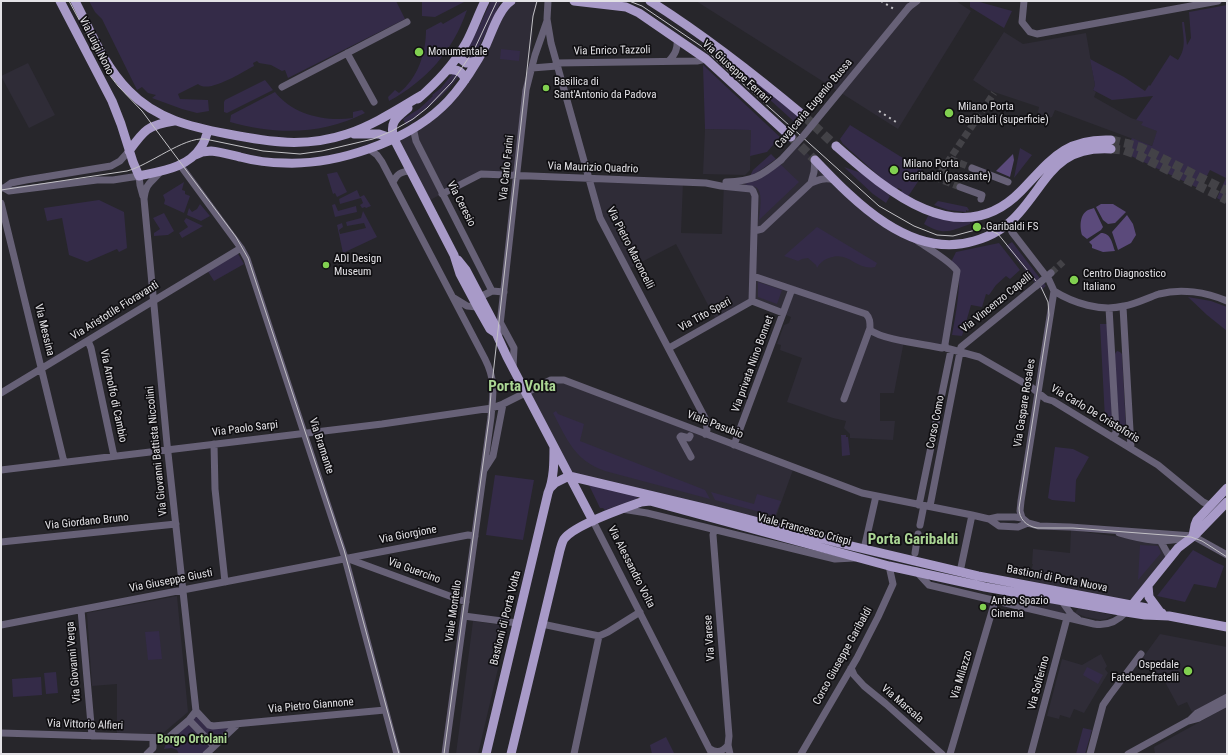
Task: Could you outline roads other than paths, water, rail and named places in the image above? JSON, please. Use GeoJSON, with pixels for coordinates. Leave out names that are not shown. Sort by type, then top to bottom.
{"type":"FeatureCollection","features":[{"type":"Feature","properties":{"kind":"main road","name":"Via Luigi Nono"},"geometry":{"type":"LineString","coordinates":[[60,1],[112,101],[134,166],[139,176]]}},
{"type":"Feature","properties":{"kind":"main road","name":"Via Luigi Nono"},"geometry":{"type":"LineString","coordinates":[[75,1],[107,64],[120,81],[144,104],[160,114],[176,121],[208,130],[282,143],[313,142],[346,134]]}},
{"type":"Feature","properties":{"kind":"main road"},"geometry":{"type":"LineString","coordinates":[[486,1],[468,40],[448,70],[435,85],[393,122],[392,131],[394,139],[454,255],[460,274],[477,295],[496,328],[497,336]]}},
{"type":"Feature","properties":{"kind":"main road"},"geometry":{"type":"LineString","coordinates":[[139,176],[180,165],[195,155],[205,151],[216,151],[256,160],[293,163],[329,159],[369,149],[394,139],[442,107],[465,80],[477,61],[502,11],[511,1]]}},
{"type":"Feature","properties":{"kind":"main road","name":"Via Giuseppe Ferrari"},"geometry":{"type":"LineString","coordinates":[[574,1],[630,8],[639,13],[706,59],[791,137]]}},
{"type":"Feature","properties":{"kind":"main road","name":"Via Giuseppe Ferrari"},"geometry":{"type":"LineString","coordinates":[[650,1],[706,39],[773,90],[804,116]]}},
{"type":"Feature","properties":{"kind":"main road"},"geometry":{"type":"LineString","coordinates":[[459,54],[461,59],[466,63],[477,61]]}},
{"type":"Feature","properties":{"kind":"main road"},"geometry":{"type":"LineString","coordinates":[[448,70],[453,69],[460,71],[464,75],[465,80]]}},
{"type":"Feature","properties":{"kind":"main road"},"geometry":{"type":"LineString","coordinates":[[346,134],[370,124],[422,95]]}},
{"type":"Feature","properties":{"kind":"main road"},"geometry":{"type":"LineString","coordinates":[[129,151],[141,134],[147,129],[161,123],[176,121]]}},
{"type":"Feature","properties":{"kind":"main road"},"geometry":{"type":"LineString","coordinates":[[195,155],[203,144],[208,130]]}},
{"type":"Feature","properties":{"kind":"main road"},"geometry":{"type":"LineString","coordinates":[[346,134],[379,134],[394,139]]}},
{"type":"Feature","properties":{"kind":"main road"},"geometry":{"type":"LineString","coordinates":[[815,160],[856,201],[893,228],[914,238],[940,245],[963,244],[990,235],[1008,224],[1021,210],[1049,173],[1059,163],[1084,151],[1111,145],[1096,140],[1082,143],[1061,152],[1049,161],[1021,192],[1005,206],[988,214],[973,217],[951,216],[929,211],[908,202],[893,193],[836,146]]}},
{"type":"Feature","properties":{"kind":"main road"},"geometry":{"type":"LineString","coordinates":[[1005,206],[1008,224]]}},
{"type":"Feature","properties":{"kind":"main road"},"geometry":{"type":"LineString","coordinates":[[477,295],[478,307],[490,329],[497,336]]}},
{"type":"Feature","properties":{"kind":"main road","name":"Via Alessandro Volta"},"geometry":{"type":"LineString","coordinates":[[497,336],[593,521]]}},
{"type":"Feature","properties":{"kind":"main road","name":"Bastioni di Porta Volta"},"geometry":{"type":"LineString","coordinates":[[486,754],[550,488],[554,462],[554,447]]}},
{"type":"Feature","properties":{"kind":"main road"},"geometry":{"type":"LineString","coordinates":[[550,488],[555,483],[569,476]]}},
{"type":"Feature","properties":{"kind":"main road","name":"Viale Francesco Crispi"},"geometry":{"type":"LineString","coordinates":[[569,476],[705,508],[960,572],[976,580]]}},
{"type":"Feature","properties":{"kind":"main road"},"geometry":{"type":"LineString","coordinates":[[1194,536],[1196,522],[1227,488]]}},
{"type":"Feature","properties":{"kind":"main road","name":"Viale Francesco Crispi"},"geometry":{"type":"LineString","coordinates":[[593,521],[641,502],[650,501],[860,558]]}},
{"type":"Feature","properties":{"kind":"main road"},"geometry":{"type":"LineString","coordinates":[[1129,609],[1178,548],[1194,536],[1227,502]]}},
{"type":"Feature","properties":{"kind":"main road"},"geometry":{"type":"LineString","coordinates":[[511,754],[564,538],[573,531],[593,521]]}},
{"type":"Feature","properties":{"kind":"main road"},"geometry":{"type":"LineString","coordinates":[[860,558],[889,566],[976,580]]}},
{"type":"Feature","properties":{"kind":"main road","name":"Bastioni di Porta Nuova"},"geometry":{"type":"LineString","coordinates":[[976,580],[1061,600],[1160,612],[1168,616]]}},
{"type":"Feature","properties":{"kind":"main road","name":"Bastioni di Porta Nuova"},"geometry":{"type":"LineString","coordinates":[[976,580],[1129,609],[1145,615],[1168,616],[1227,627]]}},
{"type":"Feature","properties":{"kind":"main road"},"geometry":{"type":"LineString","coordinates":[[1148,586],[1150,598],[1160,612]]}},
{"type":"Feature","properties":{"kind":"street","name":"Via Carlo Farini"},"geometry":{"type":"LineString","coordinates":[[548,1],[547,19],[556,64]]}},
{"type":"Feature","properties":{"kind":"street","name":"Cavalcavia Eugenio Bussa"},"geometry":{"type":"LineString","coordinates":[[706,183],[753,179],[781,160],[909,6],[917,1]]}},
{"type":"Feature","properties":{"kind":"street"},"geometry":{"type":"LineString","coordinates":[[1024,1],[1022,22],[1030,32],[1037,34],[1218,1]]}},
{"type":"Feature","properties":{"kind":"street","name":"Via Carlo Farini"},"geometry":{"type":"LineString","coordinates":[[497,336],[504,292],[526,90],[547,19]]}},
{"type":"Feature","properties":{"kind":"street"},"geometry":{"type":"LineString","coordinates":[[282,87],[318,65],[348,53],[407,22]]}},
{"type":"Feature","properties":{"kind":"street"},"geometry":{"type":"LineString","coordinates":[[669,61],[677,48],[677,39]]}},
{"type":"Feature","properties":{"kind":"street"},"geometry":{"type":"LineString","coordinates":[[348,53],[374,102]]}},
{"type":"Feature","properties":{"kind":"street","name":"Via Enrico Tazzoli"},"geometry":{"type":"LineString","coordinates":[[532,68],[556,64],[696,61],[706,59]]}},
{"type":"Feature","properties":{"kind":"street","name":"Via Pietro Maroncelli"},"geometry":{"type":"LineString","coordinates":[[556,64],[600,218],[706,420],[707,430],[705,434]]}},
{"type":"Feature","properties":{"kind":"street","name":"Via Ceresio"},"geometry":{"type":"LineString","coordinates":[[414,127],[416,141],[492,291]]}},
{"type":"Feature","properties":{"kind":"street"},"geometry":{"type":"LineString","coordinates":[[369,149],[379,157],[456,302],[467,306],[478,307]]}},
{"type":"Feature","properties":{"kind":"street"},"geometry":{"type":"LineString","coordinates":[[3,188],[11,183],[111,166],[120,161],[129,151]]}},
{"type":"Feature","properties":{"kind":"street"},"geometry":{"type":"LineString","coordinates":[[811,183],[815,160]]}},
{"type":"Feature","properties":{"kind":"street","name":"Via Bramante"},"geometry":{"type":"LineString","coordinates":[[180,165],[247,258],[346,558],[397,754]]}},
{"type":"Feature","properties":{"kind":"street"},"geometry":{"type":"LineString","coordinates":[[972,168],[1008,182]]}},
{"type":"Feature","properties":{"kind":"street"},"geometry":{"type":"LineString","coordinates":[[144,199],[147,185],[161,171]]}},
{"type":"Feature","properties":{"kind":"street"},"geometry":{"type":"LineString","coordinates":[[393,183],[397,174],[411,171]]}},
{"type":"Feature","properties":{"kind":"street","name":"Via Maurizio Quadrio"},"geometry":{"type":"LineString","coordinates":[[442,194],[481,174],[706,183],[721,186],[748,188],[753,191],[755,196],[754,231]]}},
{"type":"Feature","properties":{"kind":"street"},"geometry":{"type":"LineString","coordinates":[[3,188],[9,191],[97,180],[115,180],[139,176]]}},
{"type":"Feature","properties":{"kind":"street","name":"Via Giovanni Battista Niccolini"},"geometry":{"type":"LineString","coordinates":[[139,176],[144,199],[182,590],[196,711]]}},
{"type":"Feature","properties":{"kind":"street"},"geometry":{"type":"LineString","coordinates":[[752,301],[754,231],[762,229],[811,183],[820,179],[834,180]]}},
{"type":"Feature","properties":{"kind":"street"},"geometry":{"type":"LineString","coordinates":[[960,187],[982,194],[981,199]]}},
{"type":"Feature","properties":{"kind":"street","name":"Via Messina"},"geometry":{"type":"LineString","coordinates":[[1,203],[64,462]]}},
{"type":"Feature","properties":{"kind":"street"},"geometry":{"type":"LineString","coordinates":[[1008,224],[1012,232],[1050,280],[1054,291],[1065,298],[1099,308],[1123,307],[1158,294],[1176,291],[1203,293],[1227,301]]}},
{"type":"Feature","properties":{"kind":"street"},"geometry":{"type":"LineString","coordinates":[[870,330],[876,334],[891,338],[942,348],[944,347],[957,272],[955,268],[914,238]]}},
{"type":"Feature","properties":{"kind":"street","name":"Via Aristotile Fioravanti"},"geometry":{"type":"LineString","coordinates":[[1,393],[241,248]]}},
{"type":"Feature","properties":{"kind":"street","name":"Via Vincenzo Capelli"},"geometry":{"type":"LineString","coordinates":[[961,352],[961,347],[1051,273]]}},
{"type":"Feature","properties":{"kind":"street"},"geometry":{"type":"LineString","coordinates":[[753,276],[866,314],[870,321],[870,330],[844,399]]}},
{"type":"Feature","properties":{"kind":"street","name":"Via privata Nino Bonnet"},"geometry":{"type":"LineString","coordinates":[[734,445],[792,289]]}},
{"type":"Feature","properties":{"kind":"street"},"geometry":{"type":"LineString","coordinates":[[456,302],[472,301],[477,295],[492,291],[504,292]]}},
{"type":"Feature","properties":{"kind":"street","name":"Via Gaspare Rosales"},"geometry":{"type":"LineString","coordinates":[[1025,521],[1020,511],[1021,501],[1054,291]]}},
{"type":"Feature","properties":{"kind":"street","name":"Via Tito Speri"},"geometry":{"type":"LineString","coordinates":[[669,348],[752,301]]}},
{"type":"Feature","properties":{"kind":"street","name":"Via privata Nino Bonnet"},"geometry":{"type":"LineString","coordinates":[[752,301],[784,313]]}},
{"type":"Feature","properties":{"kind":"street","name":"Viale Montello"},"geometry":{"type":"LineString","coordinates":[[445,754],[494,384],[492,374],[456,302]]}},
{"type":"Feature","properties":{"kind":"street"},"geometry":{"type":"LineString","coordinates":[[1123,307],[1131,448]]}},
{"type":"Feature","properties":{"kind":"street"},"geometry":{"type":"LineString","coordinates":[[1109,308],[1116,430],[1116,433],[1112,437]]}},
{"type":"Feature","properties":{"kind":"street"},"geometry":{"type":"LineString","coordinates":[[500,321],[514,348],[513,367]]}},
{"type":"Feature","properties":{"kind":"street","name":"Via Arnolfo di Cambio"},"geometry":{"type":"LineString","coordinates":[[88,341],[91,348],[114,456]]}},
{"type":"Feature","properties":{"kind":"street"},"geometry":{"type":"LineString","coordinates":[[944,344],[946,348],[961,352]]}},
{"type":"Feature","properties":{"kind":"street","name":"Corso Como"},"geometry":{"type":"LineString","coordinates":[[920,525],[921,507],[951,350]]}},
{"type":"Feature","properties":{"kind":"street","name":"Via Carlo De Cristoforis"},"geometry":{"type":"LineString","coordinates":[[961,352],[978,357],[1031,387],[1046,399],[1053,401],[1131,448],[1164,470],[1203,502],[1211,506]]}},
{"type":"Feature","properties":{"kind":"street","name":"Corso Como"},"geometry":{"type":"LineString","coordinates":[[930,506],[961,352]]}},
{"type":"Feature","properties":{"kind":"street","name":"Via Paolo Sarpi"},"geometry":{"type":"LineString","coordinates":[[1,470],[397,422],[492,408],[526,393],[550,380],[563,380]]}},
{"type":"Feature","properties":{"kind":"street","name":"Viale Pasubio"},"geometry":{"type":"LineString","coordinates":[[563,380],[734,445],[876,496],[921,507],[930,506],[989,519],[998,517],[1025,521],[1039,526],[1103,529]]}},
{"type":"Feature","properties":{"kind":"street","name":"Viale Montello"},"geometry":{"type":"LineString","coordinates":[[483,472],[493,456],[503,404]]}},
{"type":"Feature","properties":{"kind":"street"},"geometry":{"type":"LineString","coordinates":[[1116,430],[1122,433],[1128,430],[1129,427]]}},
{"type":"Feature","properties":{"kind":"street"},"geometry":{"type":"LineString","coordinates":[[690,436],[689,438],[680,437],[691,457]]}},
{"type":"Feature","properties":{"kind":"street"},"geometry":{"type":"LineString","coordinates":[[214,444],[215,489],[225,582]]}},
{"type":"Feature","properties":{"kind":"street"},"geometry":{"type":"LineString","coordinates":[[864,549],[876,496]]}},
{"type":"Feature","properties":{"kind":"street","name":"Viale Francesco Crispi"},"geometry":{"type":"LineString","coordinates":[[622,509],[647,513],[835,559],[860,558]]}},
{"type":"Feature","properties":{"kind":"street"},"geometry":{"type":"LineString","coordinates":[[960,572],[972,515]]}},
{"type":"Feature","properties":{"kind":"street","name":"Via Alessandro Volta"},"geometry":{"type":"LineString","coordinates":[[593,521],[711,751]]}},
{"type":"Feature","properties":{"kind":"street","name":"Via Giordano Bruno"},"geometry":{"type":"LineString","coordinates":[[1,542],[176,524]]}},
{"type":"Feature","properties":{"kind":"street"},"geometry":{"type":"LineString","coordinates":[[1103,529],[1140,539],[1178,540],[1194,536]]}},
{"type":"Feature","properties":{"kind":"street"},"geometry":{"type":"LineString","coordinates":[[1103,529],[1194,536],[1227,555]]}},
{"type":"Feature","properties":{"kind":"street","name":"Via Varese"},"geometry":{"type":"LineString","coordinates":[[714,530],[713,535],[729,736],[728,745],[730,754]]}},
{"type":"Feature","properties":{"kind":"street"},"geometry":{"type":"LineString","coordinates":[[915,553],[918,534]]}},
{"type":"Feature","properties":{"kind":"street","name":"Via Giorgione"},"geometry":{"type":"LineString","coordinates":[[346,558],[468,535],[475,536]]}},
{"type":"Feature","properties":{"kind":"street"},"geometry":{"type":"LineString","coordinates":[[1160,540],[1170,558]]}},
{"type":"Feature","properties":{"kind":"street","name":"Via Guercino"},"geometry":{"type":"LineString","coordinates":[[376,553],[373,561],[376,569]]}},
{"type":"Feature","properties":{"kind":"street","name":"Via Guercino"},"geometry":{"type":"LineString","coordinates":[[346,558],[466,602]]}},
{"type":"Feature","properties":{"kind":"street","name":"Via Giuseppe Giusti"},"geometry":{"type":"LineString","coordinates":[[1,625],[346,558]]}},
{"type":"Feature","properties":{"kind":"street","name":"Corso Giuseppe Garibaldi"},"geometry":{"type":"LineString","coordinates":[[801,754],[851,668],[878,617],[893,584],[889,566]]}},
{"type":"Feature","properties":{"kind":"street"},"geometry":{"type":"LineString","coordinates":[[916,571],[929,585],[1098,625],[1106,624],[1119,619],[1129,609]]}},
{"type":"Feature","properties":{"kind":"street","name":"Bastioni di Porta Nuova"},"geometry":{"type":"LineString","coordinates":[[1061,600],[1071,614],[1083,622]]}},
{"type":"Feature","properties":{"kind":"street","name":"Via Milazzo"},"geometry":{"type":"LineString","coordinates":[[950,754],[995,601]]}},
{"type":"Feature","properties":{"kind":"street","name":"Via Giovanni Verga"},"geometry":{"type":"LineString","coordinates":[[81,610],[92,736]]}},
{"type":"Feature","properties":{"kind":"street"},"geometry":{"type":"LineString","coordinates":[[542,624],[599,636],[640,612]]}},
{"type":"Feature","properties":{"kind":"street"},"geometry":{"type":"LineString","coordinates":[[464,616],[517,623]]}},
{"type":"Feature","properties":{"kind":"street","name":"Via Solferino"},"geometry":{"type":"LineString","coordinates":[[1031,754],[1067,618]]}},
{"type":"Feature","properties":{"kind":"street"},"geometry":{"type":"LineString","coordinates":[[574,754],[599,636]]}},
{"type":"Feature","properties":{"kind":"street"},"geometry":{"type":"LineString","coordinates":[[1090,754],[1103,705],[1141,654]]}},
{"type":"Feature","properties":{"kind":"street","name":"Via Marsala"},"geometry":{"type":"LineString","coordinates":[[851,668],[854,675],[864,686],[942,754]]}},
{"type":"Feature","properties":{"kind":"street"},"geometry":{"type":"LineString","coordinates":[[1128,754],[1188,721],[1197,713],[1227,697]]}},
{"type":"Feature","properties":{"kind":"street"},"geometry":{"type":"LineString","coordinates":[[1188,721],[1199,718],[1227,703]]}},
{"type":"Feature","properties":{"kind":"street","name":"Via Pietro Giannone"},"geometry":{"type":"LineString","coordinates":[[196,711],[210,726],[385,710]]}},
{"type":"Feature","properties":{"kind":"street"},"geometry":{"type":"LineString","coordinates":[[196,711],[189,720],[214,746]]}},
{"type":"Feature","properties":{"kind":"street","name":"Via Vittorio Alfieri"},"geometry":{"type":"LineString","coordinates":[[1,733],[168,738],[189,720]]}},
{"type":"Feature","properties":{"kind":"street"},"geometry":{"type":"LineString","coordinates":[[206,754],[239,724]]}},
{"type":"Feature","properties":{"kind":"street"},"geometry":{"type":"LineString","coordinates":[[711,751],[721,751],[728,745]]}},
{"type":"Feature","properties":{"kind":"street"},"geometry":{"type":"LineString","coordinates":[[146,754],[154,748]]}},
{"type":"Feature","properties":{"kind":"tunnel"},"geometry":{"type":"LineString","coordinates":[[960,187],[937,178],[994,93]]}},
{"type":"Feature","properties":{"kind":"tunnel"},"geometry":{"type":"LineString","coordinates":[[804,116],[836,146]]}},
{"type":"Feature","properties":{"kind":"tunnel"},"geometry":{"type":"LineString","coordinates":[[791,137],[815,160]]}},
{"type":"Feature","properties":{"kind":"tunnel"},"geometry":{"type":"LineString","coordinates":[[1111,140],[1140,147],[1227,191]]}},
{"type":"Feature","properties":{"kind":"tunnel"},"geometry":{"type":"LineString","coordinates":[[1111,149],[1124,150],[1138,155],[1227,200]]}},
{"type":"Feature","properties":{"kind":"tunnel"},"geometry":{"type":"LineString","coordinates":[[950,159],[972,168]]}},
{"type":"Feature","properties":{"kind":"tunnel"},"geometry":{"type":"LineString","coordinates":[[1051,273],[1063,262]]}},
{"type":"Feature","properties":{"kind":"tram line"},"geometry":{"type":"LineString","coordinates":[[69,1],[108,73],[118,86],[142,111],[236,237],[248,258],[344,550],[399,754]]}},
{"type":"Feature","properties":{"kind":"tram line"},"geometry":{"type":"LineString","coordinates":[[1,190],[127,171],[136,168],[187,142],[196,140],[205,139],[263,151],[300,154],[322,151],[373,139],[392,131],[413,119],[427,108],[452,82],[474,50],[497,1]]}},
{"type":"Feature","properties":{"kind":"tram line"},"geometry":{"type":"LineString","coordinates":[[444,754],[489,419],[533,16],[537,1]]}},
{"type":"Feature","properties":{"kind":"tram line"},"geometry":{"type":"LineString","coordinates":[[629,1],[642,6],[701,46],[879,206],[914,226],[937,235],[953,236],[983,228],[990,230],[998,234],[1041,287],[1048,302],[1049,315],[1019,508],[1020,515],[1026,524],[1037,528],[1073,528],[1191,537],[1202,541],[1227,557]]}},
{"type":"Feature","properties":{"kind":"railway"},"geometry":{"type":"LineString","coordinates":[[881,1],[894,9]]}},
{"type":"Feature","properties":{"kind":"railway"},"geometry":{"type":"LineString","coordinates":[[879,111],[896,122]]}},
{"type":"Feature","properties":{"kind":"place","name":"Monumentale"},"geometry":{"type":"Point","coordinates":[419,52]}},
{"type":"Feature","properties":{"kind":"place","name":"Basilica di Sant'Antonio da Padova"},"geometry":{"type":"Point","coordinates":[546,88]}},
{"type":"Feature","properties":{"kind":"place","name":"Milano Porta Garibaldi (superficie)"},"geometry":{"type":"Point","coordinates":[949,113]}},
{"type":"Feature","properties":{"kind":"place","name":"Milano Porta Garibaldi (passante)"},"geometry":{"type":"Point","coordinates":[894,170]}},
{"type":"Feature","properties":{"kind":"place","name":"Garibaldi FS"},"geometry":{"type":"Point","coordinates":[977,227]}},
{"type":"Feature","properties":{"kind":"place","name":"ADI Design Museum"},"geometry":{"type":"Point","coordinates":[326,265]}},
{"type":"Feature","properties":{"kind":"place","name":"Centro Diagnostico Italiano"},"geometry":{"type":"Point","coordinates":[1074,280]}},
{"type":"Feature","properties":{"kind":"place","name":"Anteo Spazio Cinema"},"geometry":{"type":"Point","coordinates":[983,607]}},
{"type":"Feature","properties":{"kind":"place","name":"Ospedale Fatebenefratelli"},"geometry":{"type":"Point","coordinates":[1188,671]}},
{"type":"Feature","properties":{"kind":"district","name":"Porta Volta"},"geometry":{"type":"Point","coordinates":[522,387]}},
{"type":"Feature","properties":{"kind":"district","name":"Porta Garibaldi"},"geometry":{"type":"Point","coordinates":[913,540]}},
{"type":"Feature","properties":{"kind":"district","name":"Borgo Ortolani"},"geometry":{"type":"Point","coordinates":[192,740]}}]}
